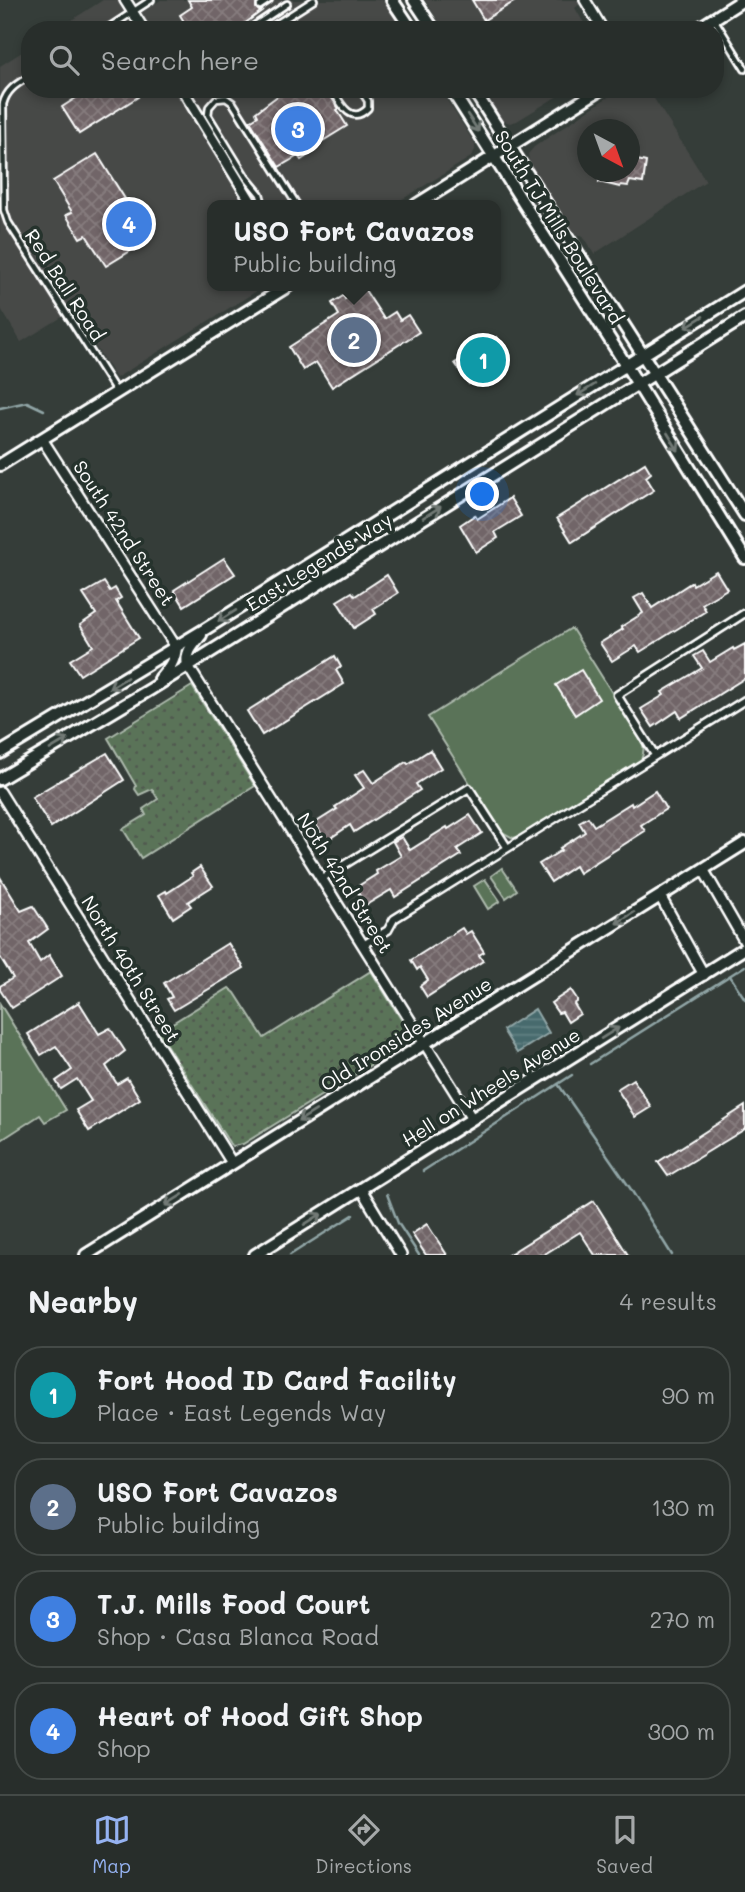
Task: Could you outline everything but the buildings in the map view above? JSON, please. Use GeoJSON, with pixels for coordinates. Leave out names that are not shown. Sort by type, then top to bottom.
{"type":"FeatureCollection","features":[{"type":"Feature","properties":{"kind":"street"},"geometry":{"type":"LineString","coordinates":[[125,0],[138,21]]}},
{"type":"Feature","properties":{"kind":"street"},"geometry":{"type":"LineString","coordinates":[[392,0],[406,21]]}},
{"type":"Feature","properties":{"kind":"street"},"geometry":{"type":"LineString","coordinates":[[414,0],[428,21]]}},
{"type":"Feature","properties":{"kind":"street"},"geometry":{"type":"LineString","coordinates":[[585,0],[598,21]]}},
{"type":"Feature","properties":{"kind":"street"},"geometry":{"type":"LineString","coordinates":[[710,21],[743,0]]}},
{"type":"Feature","properties":{"kind":"street"},"geometry":{"type":"LineString","coordinates":[[188,98],[251,200]]}},
{"type":"Feature","properties":{"kind":"street","name":"South TJ Mills Boulevard"},"geometry":{"type":"LineString","coordinates":[[457,98],[741,543],[745,558]]}},
{"type":"Feature","properties":{"kind":"street","name":"South TJ Mills Boulevard"},"geometry":{"type":"LineString","coordinates":[[479,98],[745,514]]}},
{"type":"Feature","properties":{"kind":"street"},"geometry":{"type":"LineString","coordinates":[[424,200],[587,98]]}},
{"type":"Feature","properties":{"kind":"street"},"geometry":{"type":"LineString","coordinates":[[247,192],[256,200]]}},
{"type":"Feature","properties":{"kind":"street","name":"East Legends Way"},"geometry":{"type":"LineString","coordinates":[[0,753],[207,628],[745,290]]}},
{"type":"Feature","properties":{"kind":"street"},"geometry":{"type":"LineString","coordinates":[[0,465],[273,291]]}},
{"type":"Feature","properties":{"kind":"street","name":"East Legends Way"},"geometry":{"type":"LineString","coordinates":[[0,779],[151,689],[745,317]]}},
{"type":"Feature","properties":{"kind":"street","name":"South 42nd Street"},"geometry":{"type":"LineString","coordinates":[[42,439],[176,647]]}},
{"type":"Feature","properties":{"kind":"street"},"geometry":{"type":"LineString","coordinates":[[655,755],[617,695],[745,613]]}},
{"type":"Feature","properties":{"kind":"street"},"geometry":{"type":"LineString","coordinates":[[188,666],[188,651],[207,628]]}},
{"type":"Feature","properties":{"kind":"street"},"geometry":{"type":"LineString","coordinates":[[151,689],[172,665],[176,657],[176,647]]}},
{"type":"Feature","properties":{"kind":"street","name":"Noth 42nd Street"},"geometry":{"type":"LineString","coordinates":[[188,666],[472,1119]]}},
{"type":"Feature","properties":{"kind":"street"},"geometry":{"type":"LineString","coordinates":[[363,945],[388,929],[394,919],[745,700]]}},
{"type":"Feature","properties":{"kind":"street"},"geometry":{"type":"LineString","coordinates":[[321,879],[469,788],[507,847]]}},
{"type":"Feature","properties":{"kind":"street","name":"North 40th Street"},"geometry":{"type":"LineString","coordinates":[[0,792],[232,1163]]}},
{"type":"Feature","properties":{"kind":"street","name":"Old Ironsides Avenue"},"geometry":{"type":"LineString","coordinates":[[86,1255],[745,843]]}},
{"type":"Feature","properties":{"kind":"street"},"geometry":{"type":"LineString","coordinates":[[703,869],[745,942]]}},
{"type":"Feature","properties":{"kind":"street"},"geometry":{"type":"LineString","coordinates":[[660,896],[704,975]]}},
{"type":"Feature","properties":{"kind":"street","name":"Hell on Wheels Avenue"},"geometry":{"type":"LineString","coordinates":[[255,1255],[745,948]]}},
{"type":"Feature","properties":{"kind":"street"},"geometry":{"type":"LineString","coordinates":[[360,1189],[401,1255]]}},
{"type":"Feature","properties":{"kind":"lane"},"geometry":{"type":"LineString","coordinates":[[118,21],[151,0]]}},
{"type":"Feature","properties":{"kind":"lane"},"geometry":{"type":"LineString","coordinates":[[260,6],[269,0]]}},
{"type":"Feature","properties":{"kind":"lane"},"geometry":{"type":"LineString","coordinates":[[281,21],[314,0]]}},
{"type":"Feature","properties":{"kind":"lane"},"geometry":{"type":"LineString","coordinates":[[262,21],[287,4]]}},
{"type":"Feature","properties":{"kind":"lane"},"geometry":{"type":"LineString","coordinates":[[724,36],[745,69]]}},
{"type":"Feature","properties":{"kind":"lane","name":"Red Ball Road"},"geometry":{"type":"LineString","coordinates":[[21,82],[5,95],[3,104],[4,210],[8,222],[117,392]]}},
{"type":"Feature","properties":{"kind":"lane"},"geometry":{"type":"LineString","coordinates":[[337,98],[348,113],[357,115],[368,108],[366,98]]}},
{"type":"Feature","properties":{"kind":"lane"},"geometry":{"type":"LineString","coordinates":[[261,200],[260,194],[246,177],[208,115],[209,107],[216,99],[226,99],[233,103],[294,200]]}},
{"type":"Feature","properties":{"kind":"shaded area"},"geometry":{"type":"Polygon","coordinates":[[[103,0],[118,0],[131,19],[161,0],[383,0],[396,21],[70,21],[103,0]]]}},
{"type":"Feature","properties":{"kind":"shaded area"},"geometry":{"type":"Polygon","coordinates":[[[425,0],[580,0],[580,4],[575,8],[583,21],[438,21],[425,0]]]}},
{"type":"Feature","properties":{"kind":"shaded area"},"geometry":{"type":"Polygon","coordinates":[[[21,53],[21,98],[446,98],[475,144],[475,150],[471,157],[401,200],[207,200],[207,291],[257,291],[116,378],[72,311],[21,342],[0,307],[0,66],[21,53]]]}},
{"type":"Feature","properties":{"kind":"shaded area"},"geometry":{"type":"Polygon","coordinates":[[[490,98],[554,98],[510,123],[501,120],[490,98]]]}},
{"type":"Feature","properties":{"kind":"shaded area"},"geometry":{"type":"Polygon","coordinates":[[[607,98],[654,98],[706,181],[594,254],[582,235],[572,230],[529,163],[528,154],[534,147],[607,98]]]}},
{"type":"Feature","properties":{"kind":"green space"},"geometry":{"type":"Polygon","coordinates":[[[570,629],[641,739],[643,755],[641,760],[521,836],[513,838],[500,831],[428,717],[570,629]]]}},
{"type":"Feature","properties":{"kind":"green space"},"geometry":{"type":"Polygon","coordinates":[[[192,686],[255,786],[141,858],[123,829],[146,815],[143,809],[158,799],[152,789],[139,795],[108,738],[192,686]]]}},
{"type":"Feature","properties":{"kind":"green space"},"geometry":{"type":"Polygon","coordinates":[[[502,868],[517,890],[506,898],[491,876],[502,868]]]}},
{"type":"Feature","properties":{"kind":"green space"},"geometry":{"type":"Polygon","coordinates":[[[485,879],[500,901],[488,909],[474,886],[485,879]]]}},
{"type":"Feature","properties":{"kind":"green space"},"geometry":{"type":"Polygon","coordinates":[[[371,971],[409,1032],[404,1044],[243,1144],[230,1144],[158,1032],[229,988],[264,1038],[371,971]]]}},
{"type":"Feature","properties":{"kind":"green space"},"geometry":{"type":"Polygon","coordinates":[[[0,1004],[66,1110],[45,1122],[40,1115],[0,1141],[0,1004]]]}},
{"type":"Feature","properties":{"kind":"water"},"geometry":{"type":"Polygon","coordinates":[[[535,1009],[549,1033],[517,1053],[503,1030],[535,1009]]]}},
{"type":"Feature","properties":{"kind":"waterway"},"geometry":{"type":"LineString","coordinates":[[0,408],[27,402],[44,410]]}},
{"type":"Feature","properties":{"kind":"waterway"},"geometry":{"type":"LineString","coordinates":[[590,1064],[745,966]]}},
{"type":"Feature","properties":{"kind":"waterway"},"geometry":{"type":"LineString","coordinates":[[730,976],[745,999]]}},
{"type":"Feature","properties":{"kind":"waterway"},"geometry":{"type":"LineString","coordinates":[[423,1171],[572,1075]]}},
{"type":"Feature","properties":{"kind":"waterway"},"geometry":{"type":"LineString","coordinates":[[558,1084],[630,1188],[672,1255]]}},
{"type":"Feature","properties":{"kind":"waterway"},"geometry":{"type":"LineString","coordinates":[[387,1194],[398,1223],[419,1255]]}},
{"type":"Feature","properties":{"kind":"waterway"},"geometry":{"type":"LineString","coordinates":[[290,1255],[353,1215]]}},
{"type":"Feature","properties":{"kind":"place","name":"T.J. Mills Food Court"},"geometry":{"type":"Point","coordinates":[298,129]}},
{"type":"Feature","properties":{"kind":"place","name":"Heart of Hood Gift Shop"},"geometry":{"type":"Point","coordinates":[129,224]}},
{"type":"Feature","properties":{"kind":"place","name":"USO Fort Cavazos"},"geometry":{"type":"Point","coordinates":[354,340]}},
{"type":"Feature","properties":{"kind":"place","name":"Fort Hood ID Card Facility"},"geometry":{"type":"Point","coordinates":[483,360]}}]}
